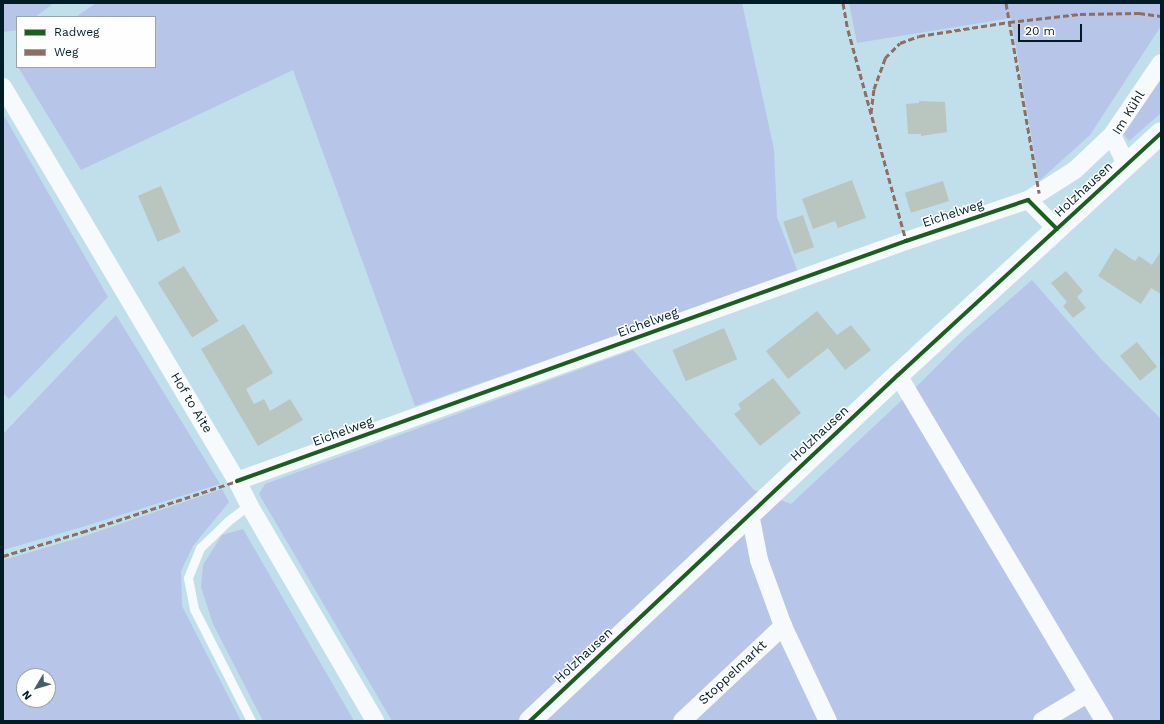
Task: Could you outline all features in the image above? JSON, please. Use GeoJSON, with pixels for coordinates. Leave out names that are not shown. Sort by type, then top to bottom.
{"type":"FeatureCollection","features":[{"type":"Feature","properties":{"kind":"street","name":"Im Kühl"},"geometry":{"type":"LineString","coordinates":[[1126,164],[1112,136],[1161,63]]}},
{"type":"Feature","properties":{"kind":"street","name":"Hof to Aite"},"geometry":{"type":"LineString","coordinates":[[3,87],[237,481],[249,505],[375,721]]}},
{"type":"Feature","properties":{"kind":"street","name":"Holzhausen"},"geometry":{"type":"LineString","coordinates":[[530,721],[898,375],[1161,133]]}},
{"type":"Feature","properties":{"kind":"street","name":"Eichelweg"},"geometry":{"type":"LineString","coordinates":[[237,481],[906,241],[1028,200],[1075,170],[1112,136]]}},
{"type":"Feature","properties":{"kind":"street"},"geometry":{"type":"LineString","coordinates":[[1028,200],[1057,229]]}},
{"type":"Feature","properties":{"kind":"street"},"geometry":{"type":"LineString","coordinates":[[898,375],[1086,694],[1104,721]]}},
{"type":"Feature","properties":{"kind":"street"},"geometry":{"type":"LineString","coordinates":[[750,514],[759,560],[784,626],[828,721]]}},
{"type":"Feature","properties":{"kind":"street","name":"Stoppelmarkt"},"geometry":{"type":"LineString","coordinates":[[682,721],[784,626]]}},
{"type":"Feature","properties":{"kind":"street"},"geometry":{"type":"LineString","coordinates":[[1042,721],[1086,694]]}},
{"type":"Feature","properties":{"kind":"lane"},"geometry":{"type":"LineString","coordinates":[[249,505],[228,521],[200,548],[188,578],[194,609],[251,721]]}},
{"type":"Feature","properties":{"kind":"shaded area"},"geometry":{"type":"Polygon","coordinates":[[[3,3],[54,3],[36,16],[16,16],[16,30],[3,32],[3,3]]]}},
{"type":"Feature","properties":{"kind":"shaded area"},"geometry":{"type":"Polygon","coordinates":[[[96,3],[742,3],[774,149],[777,217],[798,272],[415,406],[293,70],[81,170],[19,68],[156,68],[156,16],[77,16],[96,3]]]}},
{"type":"Feature","properties":{"kind":"shaded area"},"geometry":{"type":"Polygon","coordinates":[[[849,3],[1161,3],[1161,26],[1090,135],[1039,181],[1011,18],[857,43],[849,3]]]}},
{"type":"Feature","properties":{"kind":"shaded area"},"geometry":{"type":"Polygon","coordinates":[[[1161,76],[1161,113],[1129,141],[1121,132],[1161,76]]]}},
{"type":"Feature","properties":{"kind":"shaded area"},"geometry":{"type":"Polygon","coordinates":[[[3,114],[108,297],[9,399],[3,393],[3,114]]]}},
{"type":"Feature","properties":{"kind":"shaded area"},"geometry":{"type":"Polygon","coordinates":[[[1032,280],[1100,358],[1161,419],[1161,721],[392,721],[259,494],[265,484],[633,350],[754,490],[791,504],[916,387],[963,340],[1032,280]]]}},
{"type":"Feature","properties":{"kind":"shaded area"},"geometry":{"type":"Polygon","coordinates":[[[116,315],[220,484],[3,550],[3,434],[116,315]]]}},
{"type":"Feature","properties":{"kind":"shaded area"},"geometry":{"type":"Polygon","coordinates":[[[222,489],[229,502],[193,546],[181,571],[182,606],[241,721],[3,721],[3,560],[82,537],[222,489]]]}},
{"type":"Feature","properties":{"kind":"shaded area"},"geometry":{"type":"Polygon","coordinates":[[[243,529],[354,721],[263,721],[213,624],[201,587],[203,565],[222,535],[243,529]]]}},
{"type":"Feature","properties":{"kind":"building"},"geometry":{"type":"Polygon","coordinates":[[[919,101],[945,102],[947,132],[921,136],[921,134],[908,134],[906,104],[919,103],[919,101]]]}},
{"type":"Feature","properties":{"kind":"building"},"geometry":{"type":"Polygon","coordinates":[[[852,180],[866,218],[838,228],[835,221],[813,229],[802,199],[852,180]]]}},
{"type":"Feature","properties":{"kind":"building"},"geometry":{"type":"Polygon","coordinates":[[[943,181],[949,201],[911,213],[905,193],[943,181]]]}},
{"type":"Feature","properties":{"kind":"building"},"geometry":{"type":"Polygon","coordinates":[[[161,186],[181,232],[158,242],[138,196],[161,186]]]}},
{"type":"Feature","properties":{"kind":"building"},"geometry":{"type":"Polygon","coordinates":[[[803,215],[814,247],[794,254],[783,222],[803,215]]]}},
{"type":"Feature","properties":{"kind":"building"},"geometry":{"type":"Polygon","coordinates":[[[1115,248],[1135,261],[1139,256],[1152,265],[1161,251],[1161,294],[1151,288],[1141,304],[1098,276],[1115,248]]]}},
{"type":"Feature","properties":{"kind":"building"},"geometry":{"type":"Polygon","coordinates":[[[184,266],[218,321],[192,338],[158,282],[184,266]]]}},
{"type":"Feature","properties":{"kind":"building"},"geometry":{"type":"Polygon","coordinates":[[[1066,271],[1083,291],[1077,297],[1086,308],[1073,318],[1063,306],[1067,302],[1051,283],[1066,271]]]}},
{"type":"Feature","properties":{"kind":"building"},"geometry":{"type":"Polygon","coordinates":[[[817,311],[837,335],[851,325],[871,350],[845,370],[828,348],[788,379],[766,351],[817,311]]]}},
{"type":"Feature","properties":{"kind":"building"},"geometry":{"type":"Polygon","coordinates":[[[244,324],[273,373],[246,389],[254,404],[264,399],[270,411],[290,399],[303,420],[258,446],[201,349],[244,324]]]}},
{"type":"Feature","properties":{"kind":"building"},"geometry":{"type":"Polygon","coordinates":[[[724,328],[737,359],[686,381],[672,350],[724,328]]]}},
{"type":"Feature","properties":{"kind":"building"},"geometry":{"type":"Polygon","coordinates":[[[1137,342],[1157,367],[1140,381],[1120,356],[1137,342]]]}},
{"type":"Feature","properties":{"kind":"building"},"geometry":{"type":"Polygon","coordinates":[[[773,378],[801,413],[760,446],[734,414],[741,409],[738,404],[773,378]]]}},
{"type":"Feature","properties":{"kind":"marked path"},"geometry":{"type":"LineString","coordinates":[[843,3],[848,30],[906,241]]}},
{"type":"Feature","properties":{"kind":"marked path"},"geometry":{"type":"LineString","coordinates":[[1006,3],[1039,193]]}},
{"type":"Feature","properties":{"kind":"marked path"},"geometry":{"type":"LineString","coordinates":[[871,113],[874,89],[885,58],[900,43],[919,36],[1009,22],[1080,14],[1139,13],[1161,16]]}},
{"type":"Feature","properties":{"kind":"marked path"},"geometry":{"type":"LineString","coordinates":[[3,556],[82,532],[237,481]]}},
{"type":"Feature","properties":{"kind":"cycle path"},"geometry":{"type":"LineString","coordinates":[[530,721],[898,375],[1161,133]]}},
{"type":"Feature","properties":{"kind":"cycle path"},"geometry":{"type":"LineString","coordinates":[[237,481],[906,241],[1028,200],[1057,229]]}}]}
